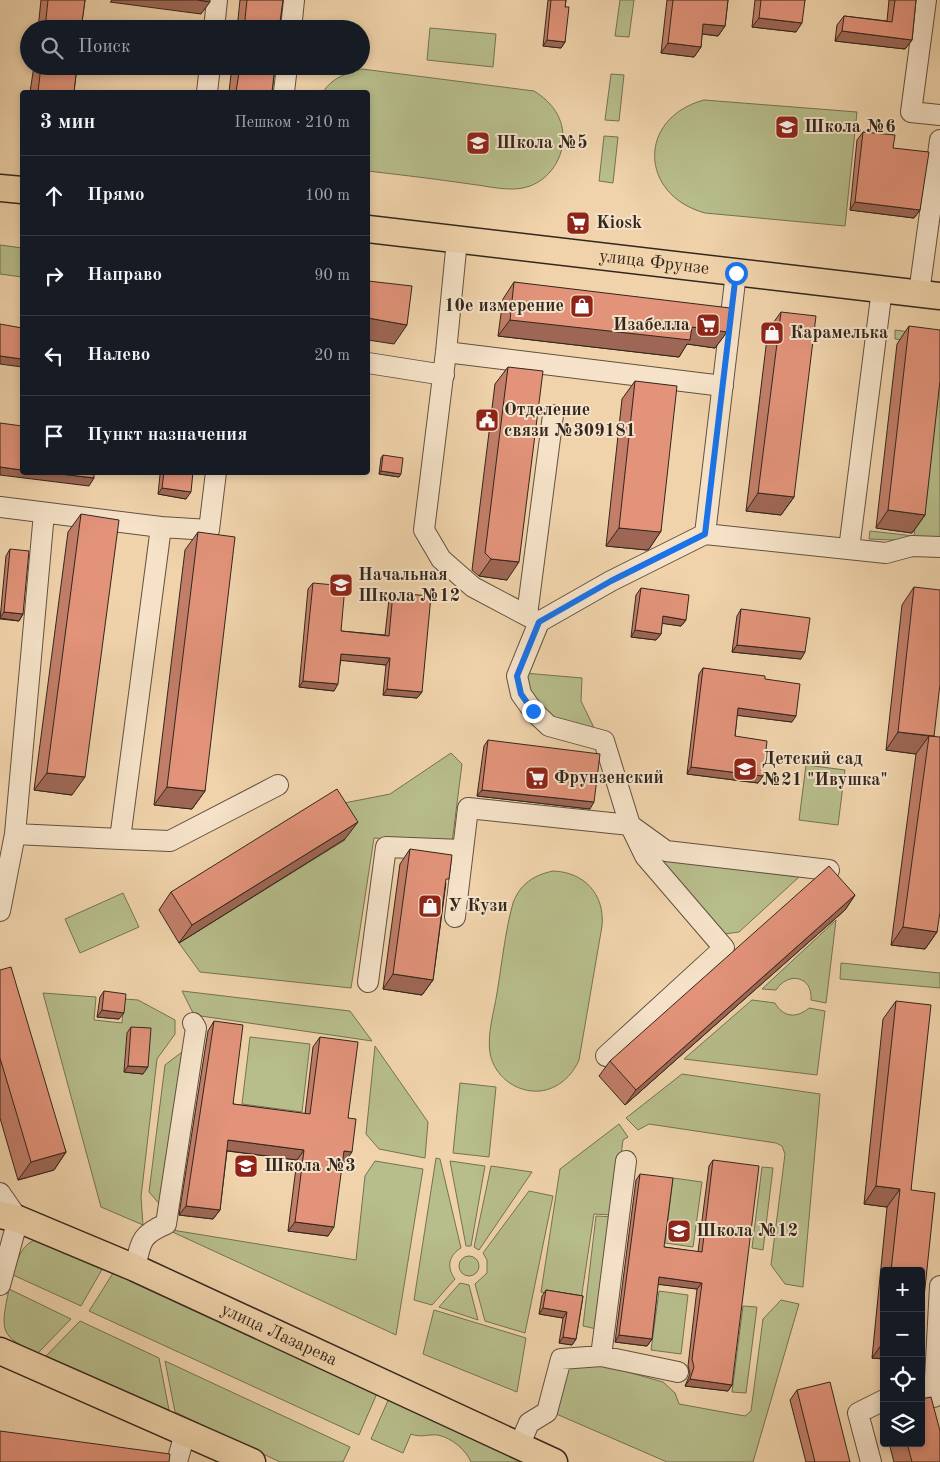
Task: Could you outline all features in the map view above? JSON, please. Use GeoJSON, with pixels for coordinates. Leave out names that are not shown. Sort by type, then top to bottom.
{"type":"FeatureCollection","features":[{"type":"Feature","properties":{"kind":"main road"},"geometry":{"type":"LineString","coordinates":[[0,188],[20,190]]}},
{"type":"Feature","properties":{"kind":"main road","name":"улица Фрунзе"},"geometry":{"type":"LineString","coordinates":[[370,229],[929,295]]}},
{"type":"Feature","properties":{"kind":"main road","name":"улица Лазарева"},"geometry":{"type":"LineString","coordinates":[[9,1217],[135,1268],[554,1462]]}},
{"type":"Feature","properties":{"kind":"main road"},"geometry":{"type":"LineString","coordinates":[[0,1351],[252,1462]]}},
{"type":"Feature","properties":{"kind":"street"},"geometry":{"type":"LineString","coordinates":[[215,20],[217,0]]}},
{"type":"Feature","properties":{"kind":"street"},"geometry":{"type":"LineString","coordinates":[[292,20],[294,0]]}},
{"type":"Feature","properties":{"kind":"street"},"geometry":{"type":"LineString","coordinates":[[926,0],[912,112],[940,115]]}},
{"type":"Feature","properties":{"kind":"street"},"geometry":{"type":"LineString","coordinates":[[207,90],[209,75]]}},
{"type":"Feature","properties":{"kind":"street"},"geometry":{"type":"LineString","coordinates":[[284,90],[286,75]]}},
{"type":"Feature","properties":{"kind":"street"},"geometry":{"type":"LineString","coordinates":[[929,295],[940,140]]}},
{"type":"Feature","properties":{"kind":"street"},"geometry":{"type":"LineString","coordinates":[[457,240],[444,375],[424,530],[441,559],[473,588],[533,618]]}},
{"type":"Feature","properties":{"kind":"street"},"geometry":{"type":"LineString","coordinates":[[705,534],[736,273]]}},
{"type":"Feature","properties":{"kind":"street"},"geometry":{"type":"LineString","coordinates":[[849,549],[882,289]]}},
{"type":"Feature","properties":{"kind":"street"},"geometry":{"type":"LineString","coordinates":[[446,352],[723,386]]}},
{"type":"Feature","properties":{"kind":"street"},"geometry":{"type":"LineString","coordinates":[[370,363],[444,375]]}},
{"type":"Feature","properties":{"kind":"street"},"geometry":{"type":"LineString","coordinates":[[553,415],[533,618],[517,676],[521,694],[533,711],[549,726],[564,732],[604,741],[630,825],[645,856],[724,948],[606,1056]]}},
{"type":"Feature","properties":{"kind":"street"},"geometry":{"type":"LineString","coordinates":[[0,507],[161,527],[209,530],[216,475]]}},
{"type":"Feature","properties":{"kind":"street"},"geometry":{"type":"LineString","coordinates":[[0,911],[15,834],[44,513]]}},
{"type":"Feature","properties":{"kind":"street"},"geometry":{"type":"LineString","coordinates":[[120,839],[161,527]]}},
{"type":"Feature","properties":{"kind":"street"},"geometry":{"type":"LineString","coordinates":[[533,618],[705,534],[886,553],[912,546],[940,547]]}},
{"type":"Feature","properties":{"kind":"street"},"geometry":{"type":"LineString","coordinates":[[15,834],[170,841],[278,785]]}},
{"type":"Feature","properties":{"kind":"street"},"geometry":{"type":"LineString","coordinates":[[455,917],[468,808],[630,825],[666,851],[829,870]]}},
{"type":"Feature","properties":{"kind":"street"},"geometry":{"type":"LineString","coordinates":[[368,982],[386,848],[462,850]]}},
{"type":"Feature","properties":{"kind":"street"},"geometry":{"type":"LineString","coordinates":[[135,1268],[141,1242],[148,1231],[166,1224],[196,1028],[193,1023]]}},
{"type":"Feature","properties":{"kind":"street"},"geometry":{"type":"LineString","coordinates":[[602,1356],[626,1161]]}},
{"type":"Feature","properties":{"kind":"street"},"geometry":{"type":"LineString","coordinates":[[0,1193],[9,1217],[0,1284]]}},
{"type":"Feature","properties":{"kind":"street"},"geometry":{"type":"LineString","coordinates":[[932,1398],[940,1286]]}},
{"type":"Feature","properties":{"kind":"street"},"geometry":{"type":"LineString","coordinates":[[519,1446],[529,1423],[547,1412],[561,1358],[602,1356],[678,1372]]}},
{"type":"Feature","properties":{"kind":"street"},"geometry":{"type":"LineString","coordinates":[[871,1462],[858,1413],[880,1402]]}},
{"type":"Feature","properties":{"kind":"street"},"geometry":{"type":"LineString","coordinates":[[177,1462],[185,1433]]}},
{"type":"Feature","properties":{"kind":"green space"},"geometry":{"type":"Polygon","coordinates":[[[620,0],[634,0],[629,37],[615,36],[620,0]]]}},
{"type":"Feature","properties":{"kind":"green space"},"geometry":{"type":"Polygon","coordinates":[[[430,28],[496,34],[493,67],[427,60],[430,28]]]}},
{"type":"Feature","properties":{"kind":"green space"},"geometry":{"type":"Polygon","coordinates":[[[370,70],[534,91],[546,100],[556,111],[559,118],[563,132],[560,155],[549,174],[543,179],[530,186],[516,189],[370,171],[370,90],[325,90],[344,75],[370,75],[370,70]]]}},
{"type":"Feature","properties":{"kind":"green space"},"geometry":{"type":"Polygon","coordinates":[[[611,74],[624,75],[619,121],[605,120],[611,74]]]}},
{"type":"Feature","properties":{"kind":"green space"},"geometry":{"type":"Polygon","coordinates":[[[704,100],[857,112],[845,226],[705,213],[683,204],[668,190],[658,174],[655,156],[657,139],[667,123],[682,109],[704,100]]]}},
{"type":"Feature","properties":{"kind":"green space"},"geometry":{"type":"Polygon","coordinates":[[[604,136],[618,137],[613,183],[599,181],[604,136]]]}},
{"type":"Feature","properties":{"kind":"green space"},"geometry":{"type":"Polygon","coordinates":[[[0,245],[20,248],[20,277],[0,274],[0,245]]]}},
{"type":"Feature","properties":{"kind":"green space"},"geometry":{"type":"Polygon","coordinates":[[[895,330],[940,336],[940,542],[869,539],[870,531],[914,536],[936,345],[895,339],[895,330]]]}},
{"type":"Feature","properties":{"kind":"green space"},"geometry":{"type":"Polygon","coordinates":[[[524,673],[582,678],[581,701],[596,732],[557,721],[548,716],[535,701],[524,673]]]}},
{"type":"Feature","properties":{"kind":"green space"},"geometry":{"type":"Polygon","coordinates":[[[451,753],[462,764],[452,843],[374,838],[351,988],[200,972],[179,943],[345,840],[324,807],[390,794],[451,753]]]}},
{"type":"Feature","properties":{"kind":"green space"},"geometry":{"type":"Polygon","coordinates":[[[806,765],[845,770],[838,825],[799,820],[806,765]]]}},
{"type":"Feature","properties":{"kind":"green space"},"geometry":{"type":"Polygon","coordinates":[[[659,860],[799,877],[739,932],[724,934],[659,860]]]}},
{"type":"Feature","properties":{"kind":"green space"},"geometry":{"type":"Polygon","coordinates":[[[553,871],[564,872],[574,876],[583,880],[590,887],[600,904],[602,926],[579,1060],[564,1081],[558,1085],[547,1090],[531,1091],[515,1086],[501,1076],[496,1069],[490,1053],[490,1031],[513,903],[528,881],[553,871]]]}},
{"type":"Feature","properties":{"kind":"green space"},"geometry":{"type":"Polygon","coordinates":[[[123,893],[139,927],[80,953],[65,919],[123,893]]]}},
{"type":"Feature","properties":{"kind":"green space"},"geometry":{"type":"Polygon","coordinates":[[[836,920],[826,1003],[811,1000],[811,992],[808,986],[799,979],[787,980],[776,990],[762,989],[836,920]]]}},
{"type":"Feature","properties":{"kind":"green space"},"geometry":{"type":"Polygon","coordinates":[[[841,963],[940,973],[940,988],[840,979],[841,963]]]}},
{"type":"Feature","properties":{"kind":"green space"},"geometry":{"type":"Polygon","coordinates":[[[182,991],[350,1011],[372,1041],[194,1015],[182,991]]]}},
{"type":"Feature","properties":{"kind":"green space"},"geometry":{"type":"Polygon","coordinates":[[[43,993],[96,997],[94,1020],[122,1023],[124,999],[138,1000],[175,1020],[175,1034],[157,1059],[141,1197],[143,1225],[101,1207],[43,993]]]}},
{"type":"Feature","properties":{"kind":"green space"},"geometry":{"type":"Polygon","coordinates":[[[752,1000],[775,1003],[778,1008],[790,1015],[799,1014],[809,1008],[825,1011],[817,1075],[684,1059],[752,1000]]]}},
{"type":"Feature","properties":{"kind":"green space"},"geometry":{"type":"Polygon","coordinates":[[[250,1037],[310,1044],[302,1112],[242,1104],[250,1037]]]}},
{"type":"Feature","properties":{"kind":"green space"},"geometry":{"type":"Polygon","coordinates":[[[375,1046],[428,1122],[425,1158],[379,1149],[366,1134],[375,1046]]]}},
{"type":"Feature","properties":{"kind":"green space"},"geometry":{"type":"Polygon","coordinates":[[[182,1052],[163,1208],[149,1192],[165,1065],[182,1052]]]}},
{"type":"Feature","properties":{"kind":"green space"},"geometry":{"type":"Polygon","coordinates":[[[682,1074],[820,1094],[803,1287],[785,1284],[771,1265],[785,1154],[782,1146],[776,1143],[649,1124],[638,1130],[626,1118],[682,1074]]]}},
{"type":"Feature","properties":{"kind":"green space"},"geometry":{"type":"Polygon","coordinates":[[[460,1083],[496,1087],[489,1157],[453,1153],[460,1083]]]}},
{"type":"Feature","properties":{"kind":"green space"},"geometry":{"type":"Polygon","coordinates":[[[619,1124],[628,1137],[623,1140],[613,1215],[594,1214],[581,1300],[541,1292],[560,1169],[619,1124]]]}},
{"type":"Feature","properties":{"kind":"green space"},"geometry":{"type":"Polygon","coordinates":[[[436,1158],[440,1159],[461,1248],[454,1254],[450,1262],[450,1270],[455,1279],[432,1305],[414,1300],[436,1158]]]}},
{"type":"Feature","properties":{"kind":"green space"},"geometry":{"type":"Polygon","coordinates":[[[375,1161],[423,1169],[396,1335],[166,1229],[356,1260],[365,1176],[375,1161]]]}},
{"type":"Feature","properties":{"kind":"green space"},"geometry":{"type":"Polygon","coordinates":[[[450,1161],[485,1166],[471,1246],[466,1246],[450,1161]]]}},
{"type":"Feature","properties":{"kind":"green space"},"geometry":{"type":"Polygon","coordinates":[[[491,1166],[532,1172],[479,1250],[474,1247],[491,1166]]]}},
{"type":"Feature","properties":{"kind":"green space"},"geometry":{"type":"Polygon","coordinates":[[[762,1167],[773,1168],[763,1250],[752,1248],[762,1167]]]}},
{"type":"Feature","properties":{"kind":"green space"},"geometry":{"type":"Polygon","coordinates":[[[673,1178],[702,1182],[693,1247],[665,1243],[673,1178]]]}},
{"type":"Feature","properties":{"kind":"green space"},"geometry":{"type":"Polygon","coordinates":[[[529,1191],[553,1196],[525,1333],[485,1321],[475,1284],[487,1273],[487,1260],[483,1253],[529,1191]]]}},
{"type":"Feature","properties":{"kind":"green space"},"geometry":{"type":"Polygon","coordinates":[[[596,1216],[614,1217],[601,1330],[583,1326],[596,1216]]]}},
{"type":"Feature","properties":{"kind":"green space"},"geometry":{"type":"Polygon","coordinates":[[[40,1239],[104,1266],[81,1306],[13,1275],[21,1252],[29,1243],[40,1239]]]}},
{"type":"Feature","properties":{"kind":"green space"},"geometry":{"type":"Polygon","coordinates":[[[469,1256],[476,1259],[479,1266],[476,1273],[469,1276],[462,1273],[459,1266],[462,1259],[469,1256]]]}},
{"type":"Feature","properties":{"kind":"green space"},"geometry":{"type":"Polygon","coordinates":[[[115,1270],[378,1391],[359,1435],[89,1311],[115,1270]]]}},
{"type":"Feature","properties":{"kind":"green space"},"geometry":{"type":"Polygon","coordinates":[[[460,1283],[469,1285],[478,1320],[439,1307],[460,1283]]]}},
{"type":"Feature","properties":{"kind":"green space"},"geometry":{"type":"Polygon","coordinates":[[[9,1289],[71,1319],[38,1353],[16,1342],[6,1331],[4,1315],[9,1289]]]}},
{"type":"Feature","properties":{"kind":"green space"},"geometry":{"type":"Polygon","coordinates":[[[659,1291],[688,1295],[681,1354],[651,1350],[659,1291]]]}},
{"type":"Feature","properties":{"kind":"green space"},"geometry":{"type":"Polygon","coordinates":[[[781,1300],[799,1304],[753,1462],[667,1462],[554,1413],[566,1364],[596,1363],[663,1382],[675,1393],[679,1404],[745,1416],[751,1411],[763,1319],[781,1300]]]}},
{"type":"Feature","properties":{"kind":"green space"},"geometry":{"type":"Polygon","coordinates":[[[743,1306],[757,1307],[746,1393],[732,1392],[743,1306]]]}},
{"type":"Feature","properties":{"kind":"green space"},"geometry":{"type":"Polygon","coordinates":[[[434,1310],[526,1338],[517,1392],[423,1354],[434,1310]]]}},
{"type":"Feature","properties":{"kind":"green space"},"geometry":{"type":"Polygon","coordinates":[[[80,1321],[159,1358],[169,1410],[46,1356],[80,1321]]]}},
{"type":"Feature","properties":{"kind":"green space"},"geometry":{"type":"Polygon","coordinates":[[[165,1361],[350,1447],[343,1462],[280,1462],[175,1412],[165,1361]]]}},
{"type":"Feature","properties":{"kind":"green space"},"geometry":{"type":"Polygon","coordinates":[[[390,1396],[534,1462],[471,1462],[458,1445],[438,1435],[418,1436],[411,1434],[403,1453],[371,1439],[390,1396]]]}},
{"type":"Feature","properties":{"kind":"building"},"geometry":{"type":"Polygon","coordinates":[[[48,0],[85,0],[82,20],[46,20],[48,0]]]}},
{"type":"Feature","properties":{"kind":"building"},"geometry":{"type":"Polygon","coordinates":[[[247,0],[283,0],[280,20],[245,20],[247,0]]]}},
{"type":"Feature","properties":{"kind":"building"},"geometry":{"type":"Polygon","coordinates":[[[551,0],[566,0],[565,7],[569,7],[565,42],[547,40],[551,0]]]}},
{"type":"Feature","properties":{"kind":"building"},"geometry":{"type":"Polygon","coordinates":[[[673,0],[728,0],[725,26],[703,24],[701,47],[668,43],[673,0]]]}},
{"type":"Feature","properties":{"kind":"building"},"geometry":{"type":"Polygon","coordinates":[[[761,0],[805,0],[802,23],[759,18],[761,0]]]}},
{"type":"Feature","properties":{"kind":"building"},"geometry":{"type":"Polygon","coordinates":[[[895,0],[916,0],[912,40],[842,31],[844,16],[892,22],[895,0]]]}},
{"type":"Feature","properties":{"kind":"building"},"geometry":{"type":"Polygon","coordinates":[[[40,75],[76,75],[74,90],[38,90],[40,75]]]}},
{"type":"Feature","properties":{"kind":"building"},"geometry":{"type":"Polygon","coordinates":[[[239,75],[274,75],[272,90],[236,90],[239,75]]]}},
{"type":"Feature","properties":{"kind":"building"},"geometry":{"type":"Polygon","coordinates":[[[863,132],[895,135],[893,148],[929,152],[920,210],[855,202],[863,132]]]}},
{"type":"Feature","properties":{"kind":"building"},"geometry":{"type":"Polygon","coordinates":[[[370,281],[412,286],[407,325],[370,318],[370,281]]]}},
{"type":"Feature","properties":{"kind":"building"},"geometry":{"type":"Polygon","coordinates":[[[514,282],[730,308],[727,332],[692,327],[690,340],[510,320],[514,282]]]}},
{"type":"Feature","properties":{"kind":"building"},"geometry":{"type":"Polygon","coordinates":[[[781,312],[816,316],[794,497],[758,493],[781,312]]]}},
{"type":"Feature","properties":{"kind":"building"},"geometry":{"type":"Polygon","coordinates":[[[0,324],[20,328],[20,359],[0,356],[0,324]]]}},
{"type":"Feature","properties":{"kind":"building"},"geometry":{"type":"Polygon","coordinates":[[[909,326],[940,330],[940,381],[925,515],[888,510],[909,326]]]}},
{"type":"Feature","properties":{"kind":"building"},"geometry":{"type":"Polygon","coordinates":[[[508,367],[543,371],[519,562],[491,559],[485,553],[508,367]]]}},
{"type":"Feature","properties":{"kind":"building"},"geometry":{"type":"Polygon","coordinates":[[[635,381],[677,386],[661,531],[659,532],[619,528],[635,381]]]}},
{"type":"Feature","properties":{"kind":"building"},"geometry":{"type":"Polygon","coordinates":[[[0,423],[20,426],[20,470],[0,467],[0,423]]]}},
{"type":"Feature","properties":{"kind":"building"},"geometry":{"type":"Polygon","coordinates":[[[383,455],[403,458],[401,474],[381,471],[383,455]]]}},
{"type":"Feature","properties":{"kind":"building"},"geometry":{"type":"Polygon","coordinates":[[[69,475],[94,475],[94,478],[69,475]]]}},
{"type":"Feature","properties":{"kind":"building"},"geometry":{"type":"Polygon","coordinates":[[[164,475],[193,475],[191,492],[162,488],[164,475]]]}},
{"type":"Feature","properties":{"kind":"building"},"geometry":{"type":"Polygon","coordinates":[[[81,514],[119,520],[85,777],[47,773],[81,514]]]}},
{"type":"Feature","properties":{"kind":"building"},"geometry":{"type":"Polygon","coordinates":[[[198,532],[235,537],[205,791],[167,787],[198,532]]]}},
{"type":"Feature","properties":{"kind":"building"},"geometry":{"type":"Polygon","coordinates":[[[10,549],[29,551],[23,614],[4,612],[10,549]]]}},
{"type":"Feature","properties":{"kind":"building"},"geometry":{"type":"Polygon","coordinates":[[[313,583],[345,586],[341,631],[389,636],[393,593],[431,596],[422,692],[387,689],[390,658],[341,654],[338,684],[303,681],[313,583]]]}},
{"type":"Feature","properties":{"kind":"building"},"geometry":{"type":"Polygon","coordinates":[[[914,587],[940,590],[940,684],[934,736],[898,732],[914,587]]]}},
{"type":"Feature","properties":{"kind":"building"},"geometry":{"type":"Polygon","coordinates":[[[641,588],[689,595],[686,620],[663,616],[661,634],[635,630],[641,588]]]}},
{"type":"Feature","properties":{"kind":"building"},"geometry":{"type":"Polygon","coordinates":[[[741,609],[810,618],[805,652],[737,645],[741,609]]]}},
{"type":"Feature","properties":{"kind":"building"},"geometry":{"type":"Polygon","coordinates":[[[703,668],[765,676],[765,679],[800,684],[796,716],[738,708],[735,736],[767,741],[763,776],[691,767],[703,668]]]}},
{"type":"Feature","properties":{"kind":"building"},"geometry":{"type":"Polygon","coordinates":[[[929,736],[940,737],[940,912],[937,932],[903,927],[929,736]]]}},
{"type":"Feature","properties":{"kind":"building","name":"Фрунзенский"},"geometry":{"type":"Polygon","coordinates":[[[488,740],[600,754],[594,802],[482,790],[488,740]]]}},
{"type":"Feature","properties":{"kind":"building"},"geometry":{"type":"Polygon","coordinates":[[[337,789],[358,822],[192,925],[171,892],[337,789]]]}},
{"type":"Feature","properties":{"kind":"building"},"geometry":{"type":"Polygon","coordinates":[[[410,849],[452,855],[449,879],[446,879],[433,980],[393,974],[410,849]]]}},
{"type":"Feature","properties":{"kind":"building"},"geometry":{"type":"Polygon","coordinates":[[[829,866],[855,895],[636,1090],[610,1061],[829,866]]]}},
{"type":"Feature","properties":{"kind":"building"},"geometry":{"type":"Polygon","coordinates":[[[11,967],[66,1152],[31,1162],[0,1058],[0,970],[11,967]]]}},
{"type":"Feature","properties":{"kind":"building"},"geometry":{"type":"Polygon","coordinates":[[[104,991],[126,994],[124,1013],[102,1010],[104,991]]]}},
{"type":"Feature","properties":{"kind":"building"},"geometry":{"type":"Polygon","coordinates":[[[896,1001],[931,1005],[911,1190],[935,1193],[925,1288],[925,1267],[891,1267],[900,1189],[876,1186],[896,1001]]]}},
{"type":"Feature","properties":{"kind":"building"},"geometry":{"type":"Polygon","coordinates":[[[214,1021],[243,1025],[233,1104],[310,1114],[320,1037],[358,1042],[348,1118],[356,1119],[352,1152],[344,1151],[334,1227],[295,1222],[304,1150],[228,1140],[220,1210],[186,1206],[214,1021]]]}},
{"type":"Feature","properties":{"kind":"building"},"geometry":{"type":"Polygon","coordinates":[[[131,1027],[151,1028],[148,1067],[128,1066],[131,1027]]]}},
{"type":"Feature","properties":{"kind":"building"},"geometry":{"type":"Polygon","coordinates":[[[713,1160],[759,1166],[732,1385],[690,1379],[694,1367],[692,1359],[702,1283],[659,1277],[652,1339],[619,1335],[640,1174],[673,1178],[664,1247],[702,1252],[713,1160]]]}},
{"type":"Feature","properties":{"kind":"building"},"geometry":{"type":"Polygon","coordinates":[[[546,1290],[583,1296],[576,1339],[563,1337],[567,1312],[543,1308],[546,1290]]]}},
{"type":"Feature","properties":{"kind":"building"},"geometry":{"type":"Polygon","coordinates":[[[830,1382],[850,1462],[815,1462],[797,1390],[830,1382]]]}},
{"type":"Feature","properties":{"kind":"building"},"geometry":{"type":"Polygon","coordinates":[[[931,1397],[940,1431],[940,1462],[912,1462],[908,1447],[925,1447],[925,1398],[931,1397]]]}},
{"type":"Feature","properties":{"kind":"building"},"geometry":{"type":"Polygon","coordinates":[[[0,1431],[170,1454],[169,1462],[0,1462],[0,1431]]]}},
{"type":"Feature","properties":{"kind":"place","name":"Школа №6"},"geometry":{"type":"Point","coordinates":[787,127]}},
{"type":"Feature","properties":{"kind":"place","name":"Школа №5"},"geometry":{"type":"Point","coordinates":[478,143]}},
{"type":"Feature","properties":{"kind":"place","name":"Kiosk"},"geometry":{"type":"Point","coordinates":[578,223]}},
{"type":"Feature","properties":{"kind":"place","name":"10е измерение"},"geometry":{"type":"Point","coordinates":[582,306]}},
{"type":"Feature","properties":{"kind":"place","name":"Изабелла"},"geometry":{"type":"Point","coordinates":[708,325]}},
{"type":"Feature","properties":{"kind":"place","name":"Карамелька"},"geometry":{"type":"Point","coordinates":[772,333]}},
{"type":"Feature","properties":{"kind":"place","name":"Отделение связи №309181"},"geometry":{"type":"Point","coordinates":[487,420]}},
{"type":"Feature","properties":{"kind":"place","name":"Начальная Школа №12"},"geometry":{"type":"Point","coordinates":[341,585]}},
{"type":"Feature","properties":{"kind":"place","name":"Детский сад №21 \"Ивушка\""},"geometry":{"type":"Point","coordinates":[745,769]}},
{"type":"Feature","properties":{"kind":"place","name":"Фрунзенский"},"geometry":{"type":"Point","coordinates":[537,778]}},
{"type":"Feature","properties":{"kind":"place","name":"У Кузи"},"geometry":{"type":"Point","coordinates":[430,906]}},
{"type":"Feature","properties":{"kind":"place","name":"Школа №3"},"geometry":{"type":"Point","coordinates":[246,1166]}},
{"type":"Feature","properties":{"kind":"place","name":"Школа №12"},"geometry":{"type":"Point","coordinates":[679,1231]}},
{"type":"Feature","properties":{"kind":"route"},"geometry":{"type":"LineString","coordinates":[[533,711],[521,694],[517,676],[539,622],[611,581],[705,534],[736,273]]}}]}
